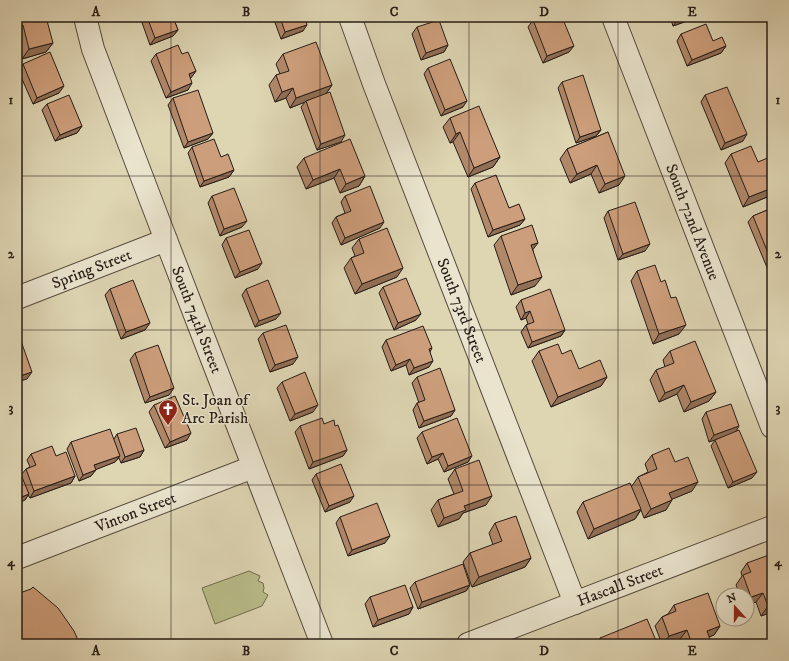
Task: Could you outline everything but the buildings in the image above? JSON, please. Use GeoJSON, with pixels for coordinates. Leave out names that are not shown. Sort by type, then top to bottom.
{"type":"FeatureCollection","features":[{"type":"Feature","properties":{"kind":"street","name":"South 74th Street"},"geometry":{"type":"LineString","coordinates":[[86,17],[93,48],[322,644]]}},
{"type":"Feature","properties":{"kind":"street","name":"South 73rd Street"},"geometry":{"type":"LineString","coordinates":[[350,17],[377,91],[574,603]]}},
{"type":"Feature","properties":{"kind":"street","name":"South 72nd Avenue"},"geometry":{"type":"LineString","coordinates":[[613,17],[772,427]]}},
{"type":"Feature","properties":{"kind":"street","name":"Spring Street"},"geometry":{"type":"LineString","coordinates":[[17,298],[166,240]]}},
{"type":"Feature","properties":{"kind":"street","name":"Vinton Street"},"geometry":{"type":"LineString","coordinates":[[17,558],[253,467]]}},
{"type":"Feature","properties":{"kind":"street","name":"Hascall Street"},"geometry":{"type":"LineString","coordinates":[[468,644],[772,526]]}},
{"type":"Feature","properties":{"kind":"green space"},"geometry":{"type":"Polygon","coordinates":[[[249,571],[260,576],[258,581],[263,583],[263,592],[268,595],[262,606],[215,624],[202,588],[249,571]]]}},
{"type":"Feature","properties":{"kind":"place","name":"St. Joan of Arc Parish"},"geometry":{"type":"Point","coordinates":[168,426]}}]}
